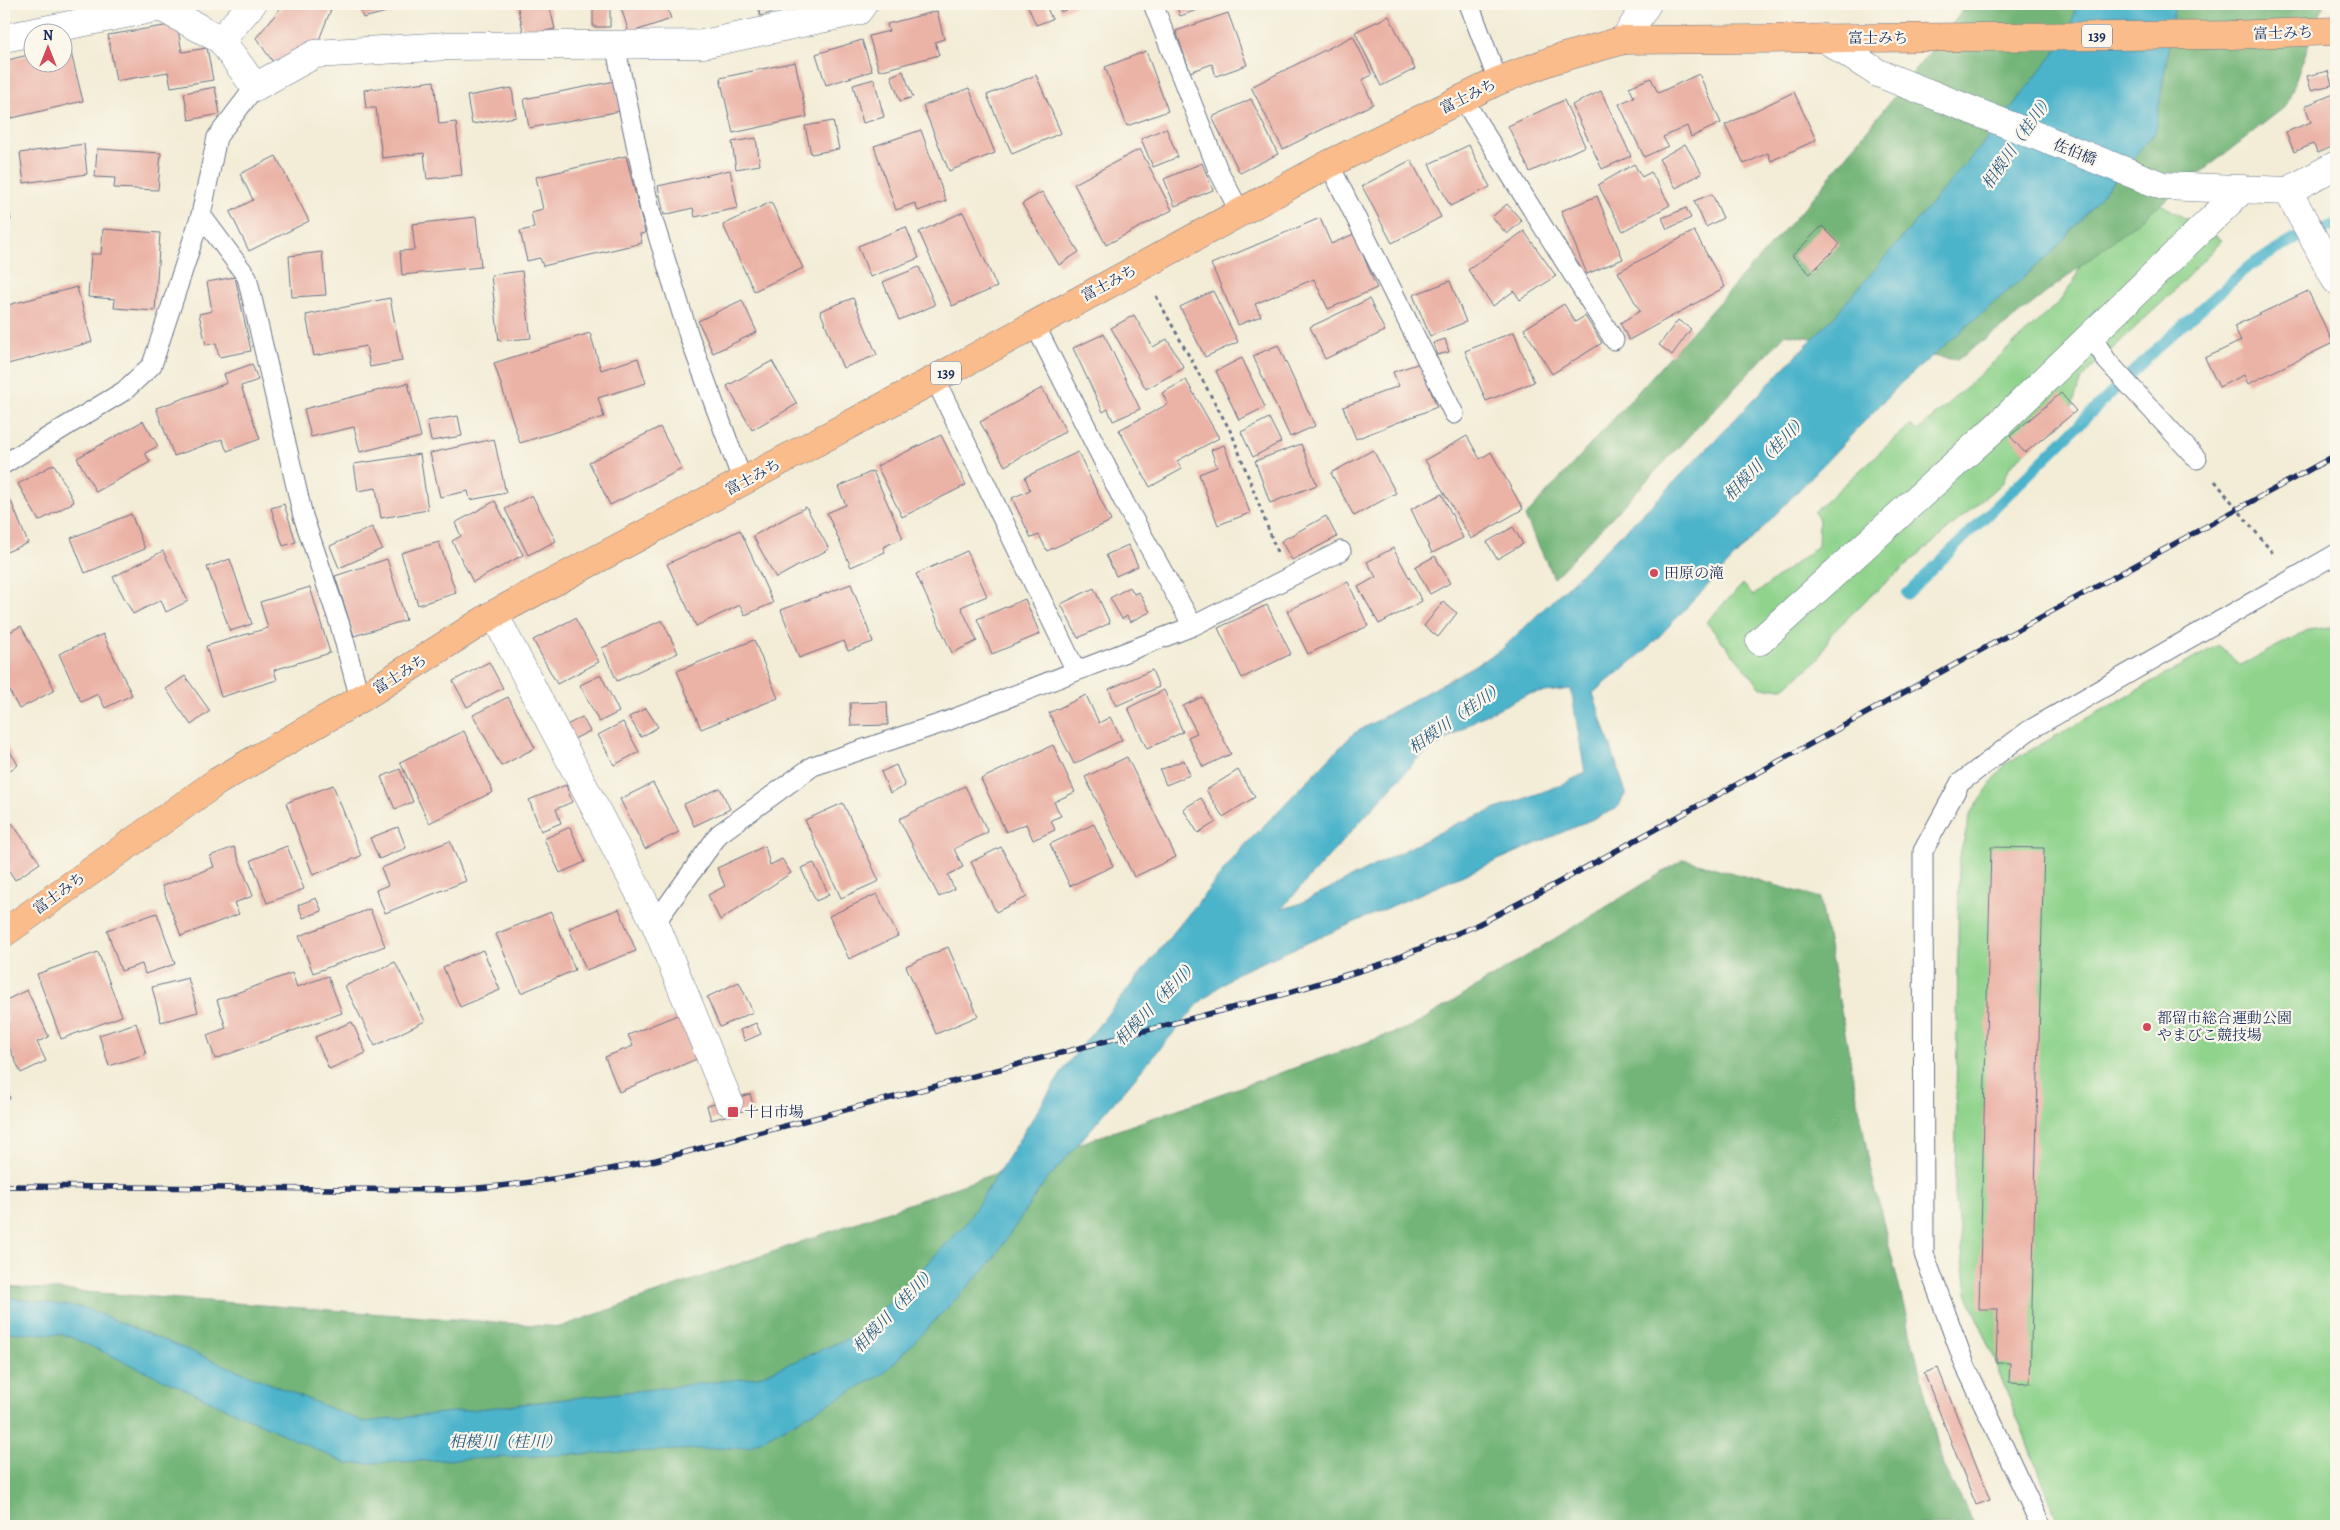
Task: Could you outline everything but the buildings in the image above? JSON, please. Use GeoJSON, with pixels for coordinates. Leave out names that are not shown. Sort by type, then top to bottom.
{"type":"FeatureCollection","features":[{"type":"Feature","properties":{"kind":"highway","name":"富士みち"},"geometry":{"type":"LineString","coordinates":[[4,933],[218,781],[360,699],[494,614],[744,482],[1241,214],[1329,164],[1498,82],[1553,60],[1624,40],[2229,35],[2336,30]]}},
{"type":"Feature","properties":{"kind":"street"},"geometry":{"type":"LineString","coordinates":[[221,40],[252,4]]}},
{"type":"Feature","properties":{"kind":"street"},"geometry":{"type":"LineString","coordinates":[[4,38],[158,5],[221,40],[255,87],[315,54],[448,46],[703,44],[858,11],[863,4]]}},
{"type":"Feature","properties":{"kind":"street"},"geometry":{"type":"LineString","coordinates":[[1624,40],[1647,4]]}},
{"type":"Feature","properties":{"kind":"street","name":"佐伯橋"},"geometry":{"type":"LineString","coordinates":[[1824,38],[1878,73],[2163,186],[2288,191]]}},
{"type":"Feature","properties":{"kind":"street"},"geometry":{"type":"LineString","coordinates":[[2336,165],[2288,191],[2336,280]]}},
{"type":"Feature","properties":{"kind":"street"},"geometry":{"type":"LineString","coordinates":[[1760,641],[1988,433],[2243,189]]}},
{"type":"Feature","properties":{"kind":"street"},"geometry":{"type":"LineString","coordinates":[[494,614],[655,923],[729,1102]]}},
{"type":"Feature","properties":{"kind":"lane"},"geometry":{"type":"LineString","coordinates":[[1152,4],[1218,170],[1241,214]]}},
{"type":"Feature","properties":{"kind":"lane"},"geometry":{"type":"LineString","coordinates":[[1469,4],[1498,82]]}},
{"type":"Feature","properties":{"kind":"lane"},"geometry":{"type":"LineString","coordinates":[[615,45],[650,210],[689,336],[744,482]]}},
{"type":"Feature","properties":{"kind":"lane"},"geometry":{"type":"LineString","coordinates":[[4,464],[124,391],[152,365],[201,215],[216,137],[255,87]]}},
{"type":"Feature","properties":{"kind":"lane"},"geometry":{"type":"LineString","coordinates":[[1463,99],[1614,340]]}},
{"type":"Feature","properties":{"kind":"lane"},"geometry":{"type":"LineString","coordinates":[[1329,164],[1454,414]]}},
{"type":"Feature","properties":{"kind":"lane"},"geometry":{"type":"LineString","coordinates":[[201,215],[247,277],[303,516],[340,625],[360,699]]}},
{"type":"Feature","properties":{"kind":"lane"},"geometry":{"type":"LineString","coordinates":[[1034,324],[1125,504],[1193,626]]}},
{"type":"Feature","properties":{"kind":"lane"},"geometry":{"type":"LineString","coordinates":[[2091,335],[2107,361],[2197,459]]}},
{"type":"Feature","properties":{"kind":"lane"},"geometry":{"type":"LineString","coordinates":[[935,379],[1076,671]]}},
{"type":"Feature","properties":{"kind":"lane"},"geometry":{"type":"LineString","coordinates":[[655,923],[719,834],[813,766],[946,722],[1193,626],[1341,551]]}},
{"type":"Feature","properties":{"kind":"lane"},"geometry":{"type":"LineString","coordinates":[[2041,1526],[1965,1365],[1924,1254],[1923,851],[1960,783],[2028,731],[2336,554]]}},
{"type":"Feature","properties":{"kind":"path"},"geometry":{"type":"LineString","coordinates":[[1140,267],[1232,434],[1287,579]]}},
{"type":"Feature","properties":{"kind":"path"},"geometry":{"type":"LineString","coordinates":[[2197,459],[2239,509],[2292,578]]}},
{"type":"Feature","properties":{"kind":"green space"},"geometry":{"type":"Polygon","coordinates":[[[1968,4],[2324,4],[2286,106],[2005,325],[1957,360],[1786,334],[1554,578],[1525,517],[1812,199],[1968,4]]]}},
{"type":"Feature","properties":{"kind":"green space"},"geometry":{"type":"Polygon","coordinates":[[[2142,193],[2222,240],[2169,296],[2091,369],[2080,382],[2072,407],[2061,424],[2042,437],[2010,466],[2003,482],[1867,599],[1831,634],[1818,660],[1784,688],[1761,688],[1706,622],[1743,584],[1753,596],[1818,546],[1819,520],[1814,512],[1910,425],[1918,431],[2060,301],[2074,281],[2085,254],[2142,193]]]}},
{"type":"Feature","properties":{"kind":"green space","name":"都留市総合運動公園 やまびこ競技場"},"geometry":{"type":"Polygon","coordinates":[[[2336,626],[2336,1526],[2060,1526],[1967,1292],[1955,1195],[1959,859],[1971,812],[2004,765],[2218,645],[2241,665],[2308,630],[2336,626]]]}},
{"type":"Feature","properties":{"kind":"green space"},"geometry":{"type":"Polygon","coordinates":[[[1684,859],[1820,898],[1871,1172],[1943,1466],[1975,1526],[4,1526],[4,1286],[560,1327],[1413,1026],[1684,859]]]}},
{"type":"Feature","properties":{"kind":"water","name":"相模川（桂川）"},"geometry":{"type":"Polygon","coordinates":[[[2076,4],[2175,4],[2155,133],[2052,253],[1901,383],[1647,649],[1593,693],[1626,793],[1616,809],[1235,974],[1200,1002],[1042,1186],[989,1265],[883,1374],[749,1447],[348,1464],[66,1335],[4,1332],[4,1297],[85,1308],[364,1422],[758,1377],[858,1334],[964,1226],[1068,1063],[1242,848],[1353,734],[1500,651],[1661,496],[1837,313],[1980,147],[2070,33],[2076,4]],[[1571,689],[1528,694],[1477,719],[1418,758],[1281,909],[1299,904],[1456,824],[1561,785],[1585,773],[1571,689]]]}},
{"type":"Feature","properties":{"kind":"waterway"},"geometry":{"type":"LineString","coordinates":[[1907,594],[2154,351],[2248,267],[2298,237],[2336,225]]}},
{"type":"Feature","properties":{"kind":"railway"},"geometry":{"type":"LineString","coordinates":[[4,1186],[452,1190],[554,1179],[656,1160],[1284,994],[1382,964],[1475,926],[1552,886],[2336,455]]}},
{"type":"Feature","properties":{"kind":"place","name":"田原の滝"},"geometry":{"type":"Point","coordinates":[1654,573]}},
{"type":"Feature","properties":{"kind":"place","name":"都留市総合運動公園 やまびこ競技場"},"geometry":{"type":"Point","coordinates":[2147,1027]}},
{"type":"Feature","properties":{"kind":"place","name":"十日市場"},"geometry":{"type":"Point","coordinates":[733,1112]}}]}
